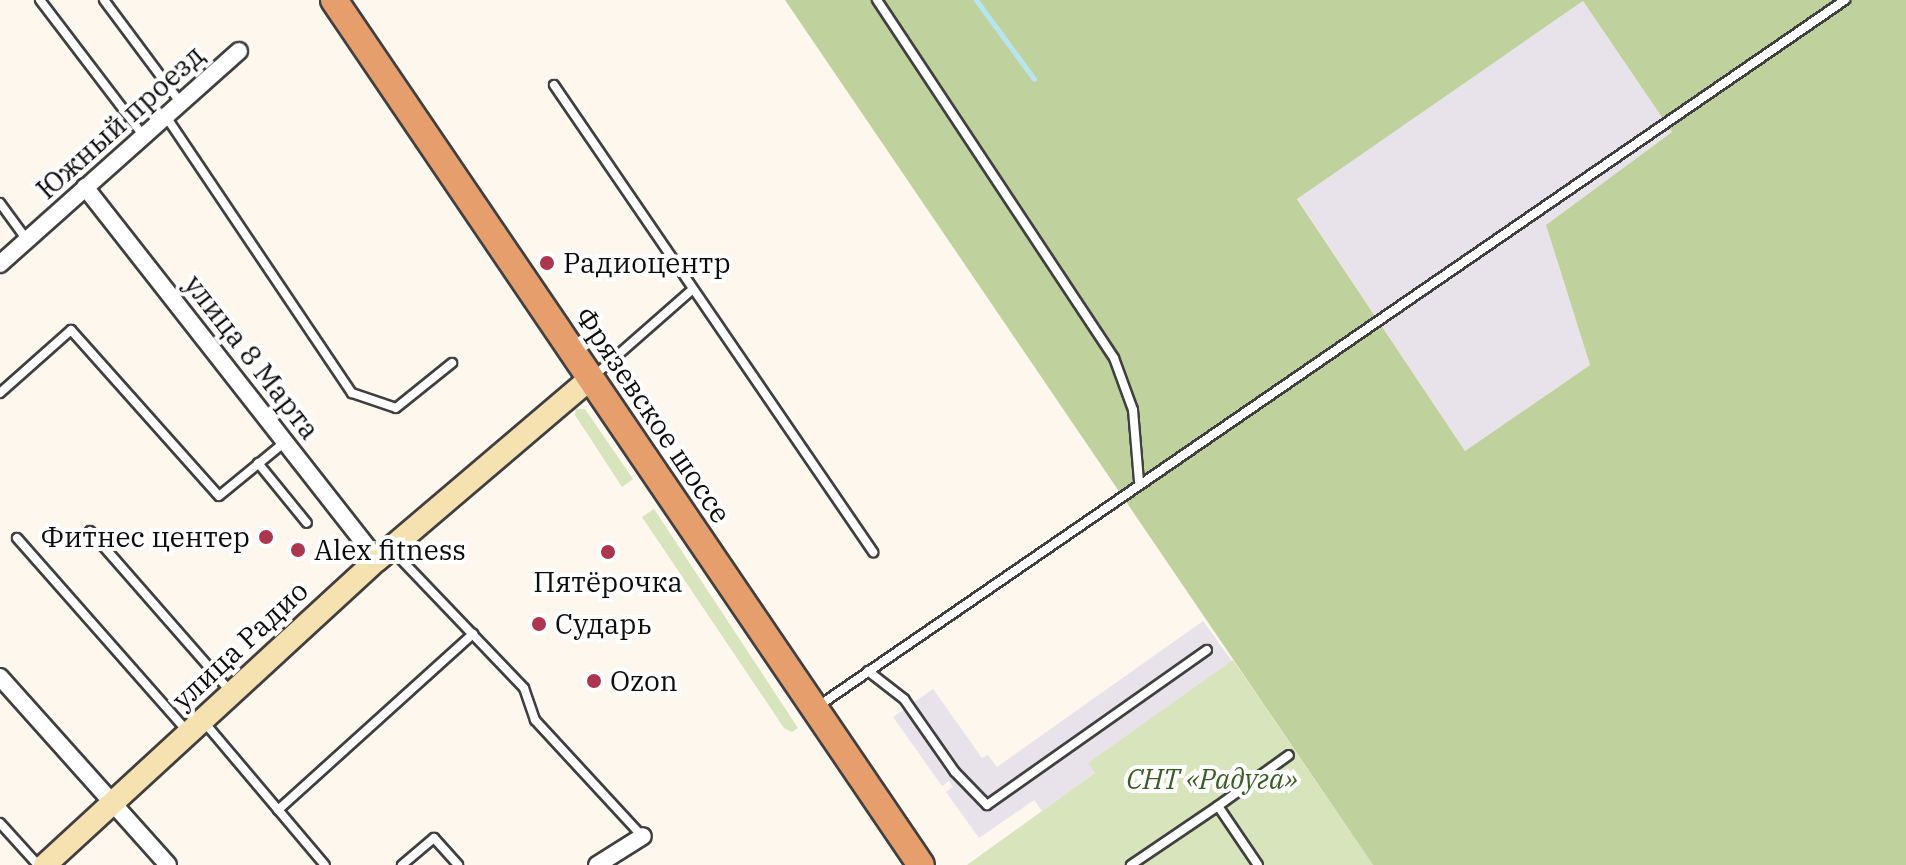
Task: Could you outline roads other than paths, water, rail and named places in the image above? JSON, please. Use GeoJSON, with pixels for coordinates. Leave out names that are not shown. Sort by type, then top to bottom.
{"type":"FeatureCollection","features":[{"type":"Feature","properties":{"kind":"highway","name":"Фрязевское шоссе"},"geometry":{"type":"LineString","coordinates":[[334,0],[921,865]]}},
{"type":"Feature","properties":{"kind":"main road","name":"улица Радио"},"geometry":{"type":"LineString","coordinates":[[45,865],[384,554],[590,379]]}},
{"type":"Feature","properties":{"kind":"street","name":"Южный проезд"},"geometry":{"type":"LineString","coordinates":[[0,264],[142,134],[239,51]]}},
{"type":"Feature","properties":{"kind":"street","name":"улица 8 Марта"},"geometry":{"type":"LineString","coordinates":[[85,187],[285,441],[384,554]]}},
{"type":"Feature","properties":{"kind":"street"},"geometry":{"type":"LineString","coordinates":[[0,677],[168,865]]}},
{"type":"Feature","properties":{"kind":"street"},"geometry":{"type":"LineString","coordinates":[[597,865],[643,836]]}},
{"type":"Feature","properties":{"kind":"lane"},"geometry":{"type":"LineString","coordinates":[[40,0],[142,134]]}},
{"type":"Feature","properties":{"kind":"lane"},"geometry":{"type":"LineString","coordinates":[[104,0],[180,102]]}},
{"type":"Feature","properties":{"kind":"lane"},"geometry":{"type":"LineString","coordinates":[[877,0],[1114,358],[1133,410],[1139,481]]}},
{"type":"Feature","properties":{"kind":"lane"},"geometry":{"type":"LineString","coordinates":[[815,709],[1139,481],[1845,0]]}},
{"type":"Feature","properties":{"kind":"lane"},"geometry":{"type":"LineString","coordinates":[[554,85],[873,552]]}},
{"type":"Feature","properties":{"kind":"lane"},"geometry":{"type":"LineString","coordinates":[[165,115],[352,393],[396,408],[452,363]]}},
{"type":"Feature","properties":{"kind":"lane"},"geometry":{"type":"LineString","coordinates":[[0,203],[27,240]]}},
{"type":"Feature","properties":{"kind":"lane"},"geometry":{"type":"LineString","coordinates":[[590,379],[693,289]]}},
{"type":"Feature","properties":{"kind":"lane"},"geometry":{"type":"LineString","coordinates":[[0,393],[71,330],[219,496],[285,441]]}},
{"type":"Feature","properties":{"kind":"lane"},"geometry":{"type":"LineString","coordinates":[[258,463],[307,523]]}},
{"type":"Feature","properties":{"kind":"lane"},"geometry":{"type":"LineString","coordinates":[[90,531],[231,693]]}},
{"type":"Feature","properties":{"kind":"lane"},"geometry":{"type":"LineString","coordinates":[[17,538],[278,810],[325,865]]}},
{"type":"Feature","properties":{"kind":"lane"},"geometry":{"type":"LineString","coordinates":[[384,554],[473,634],[524,688],[535,720],[643,836]]}},
{"type":"Feature","properties":{"kind":"lane"},"geometry":{"type":"LineString","coordinates":[[278,810],[473,634]]}},
{"type":"Feature","properties":{"kind":"lane"},"geometry":{"type":"LineString","coordinates":[[868,671],[904,699],[955,772],[987,805],[1207,650]]}},
{"type":"Feature","properties":{"kind":"lane"},"geometry":{"type":"LineString","coordinates":[[1131,865],[1289,755]]}},
{"type":"Feature","properties":{"kind":"lane"},"geometry":{"type":"LineString","coordinates":[[1218,806],[1258,865]]}},
{"type":"Feature","properties":{"kind":"lane"},"geometry":{"type":"LineString","coordinates":[[0,823],[38,865]]}},
{"type":"Feature","properties":{"kind":"lane"},"geometry":{"type":"LineString","coordinates":[[402,865],[434,838],[458,865]]}},
{"type":"Feature","properties":{"kind":"waterway"},"geometry":{"type":"LineString","coordinates":[[976,0],[1034,79]]}},
{"type":"Feature","properties":{"kind":"place","name":"Радиоцентр"},"geometry":{"type":"Point","coordinates":[547,263]}},
{"type":"Feature","properties":{"kind":"place","name":"Фитнес центер"},"geometry":{"type":"Point","coordinates":[266,537]}},
{"type":"Feature","properties":{"kind":"place","name":"Alex fitness"},"geometry":{"type":"Point","coordinates":[298,550]}},
{"type":"Feature","properties":{"kind":"place","name":"Пятёрочка"},"geometry":{"type":"Point","coordinates":[608,552]}},
{"type":"Feature","properties":{"kind":"place","name":"Сударь"},"geometry":{"type":"Point","coordinates":[539,624]}},
{"type":"Feature","properties":{"kind":"place","name":"Ozon"},"geometry":{"type":"Point","coordinates":[594,681]}},
{"type":"Feature","properties":{"kind":"park label","name":"СНТ «Радуга»"},"geometry":{"type":"Point","coordinates":[1212,779]}}]}
